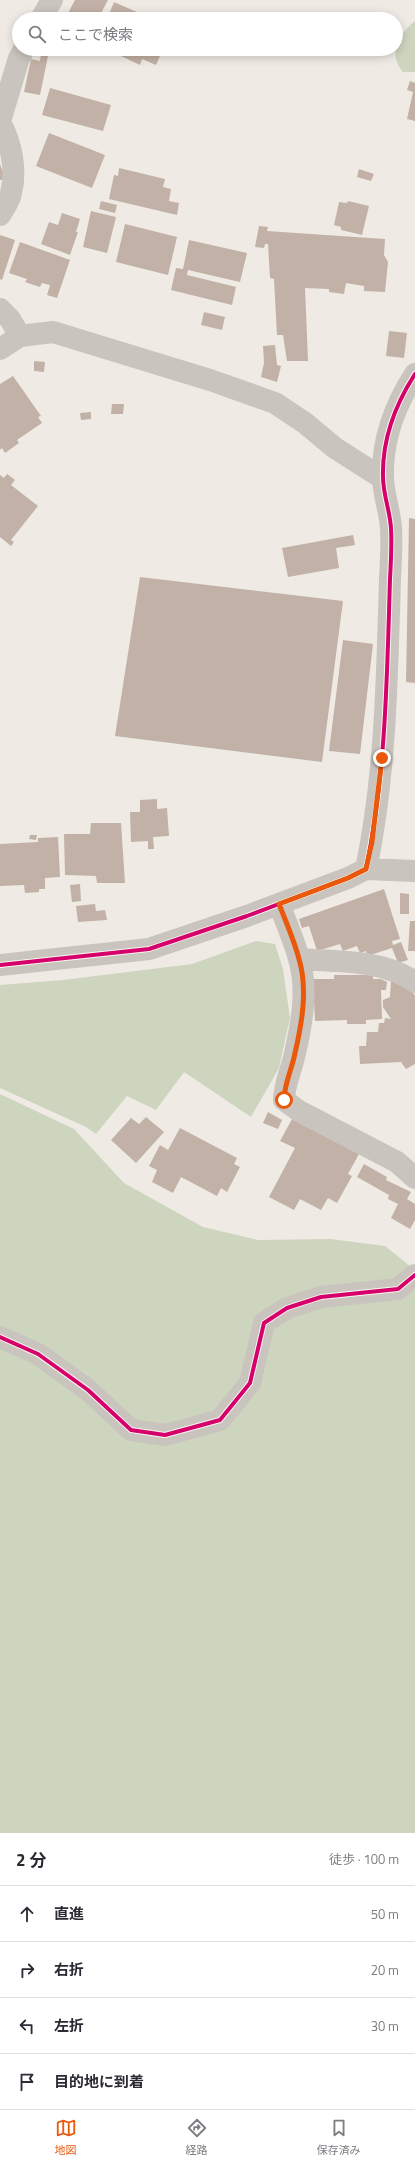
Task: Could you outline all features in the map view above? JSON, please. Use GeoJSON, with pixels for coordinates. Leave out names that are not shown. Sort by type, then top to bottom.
{"type":"FeatureCollection","features":[{"type":"Feature","properties":{"kind":"street"},"geometry":{"type":"LineString","coordinates":[[45,12],[52,0]]}},
{"type":"Feature","properties":{"kind":"street"},"geometry":{"type":"LineString","coordinates":[[0,215],[12,192],[12,176],[11,147],[8,137],[0,122],[20,56]]}},
{"type":"Feature","properties":{"kind":"street"},"geometry":{"type":"LineString","coordinates":[[0,308],[10,319],[20,336]]}},
{"type":"Feature","properties":{"kind":"street"},"geometry":{"type":"LineString","coordinates":[[0,349],[20,336],[53,332],[210,380],[275,403],[305,423],[335,448],[382,478]]}},
{"type":"Feature","properties":{"kind":"street"},"geometry":{"type":"LineString","coordinates":[[366,869],[372,842],[382,758],[390,587],[391,528],[382,478],[385,445],[393,415],[402,393],[415,374]]}},
{"type":"Feature","properties":{"kind":"street"},"geometry":{"type":"LineString","coordinates":[[0,965],[149,949],[279,904],[348,878],[366,869],[415,871]]}},
{"type":"Feature","properties":{"kind":"street"},"geometry":{"type":"LineString","coordinates":[[279,904],[299,959],[303,979],[303,1011],[295,1054],[284,1089],[284,1100],[299,1111],[397,1162],[415,1178]]}},
{"type":"Feature","properties":{"kind":"street"},"geometry":{"type":"LineString","coordinates":[[299,959],[369,964],[404,974],[415,982]]}},
{"type":"Feature","properties":{"kind":"street"},"geometry":{"type":"LineString","coordinates":[[0,1337],[38,1354],[88,1390],[131,1430],[165,1435],[220,1420],[250,1383],[264,1323],[287,1308],[321,1296],[398,1289],[415,1275]]}},
{"type":"Feature","properties":{"kind":"green space"},"geometry":{"type":"Polygon","coordinates":[[[415,21],[415,72],[403,72],[398,65],[396,56],[403,56],[403,34],[415,21]]]}},
{"type":"Feature","properties":{"kind":"green space"},"geometry":{"type":"Polygon","coordinates":[[[256,941],[275,944],[283,969],[290,1018],[279,1068],[251,1117],[184,1072],[156,1110],[127,1096],[96,1134],[86,1127],[0,1088],[0,985],[63,980],[192,964],[256,941]]]}},
{"type":"Feature","properties":{"kind":"green space"},"geometry":{"type":"Polygon","coordinates":[[[0,1094],[74,1129],[124,1183],[203,1227],[258,1240],[331,1239],[385,1246],[415,1270],[415,1833],[0,1833],[0,1094]]]}},
{"type":"Feature","properties":{"kind":"building"},"geometry":{"type":"Polygon","coordinates":[[[75,0],[108,0],[102,12],[69,12],[75,0]]]}},
{"type":"Feature","properties":{"kind":"building"},"geometry":{"type":"Polygon","coordinates":[[[114,2],[137,12],[110,12],[114,2]]]}},
{"type":"Feature","properties":{"kind":"building"},"geometry":{"type":"Polygon","coordinates":[[[41,56],[48,56],[40,95],[24,92],[31,59],[40,61],[41,56]]]}},
{"type":"Feature","properties":{"kind":"building"},"geometry":{"type":"Polygon","coordinates":[[[121,56],[160,56],[156,65],[142,59],[140,65],[121,56]]]}},
{"type":"Feature","properties":{"kind":"building"},"geometry":{"type":"Polygon","coordinates":[[[410,81],[415,83],[415,121],[407,119],[413,92],[407,90],[410,81]]]}},
{"type":"Feature","properties":{"kind":"building"},"geometry":{"type":"Polygon","coordinates":[[[50,88],[111,105],[103,131],[42,115],[50,88]]]}},
{"type":"Feature","properties":{"kind":"building"},"geometry":{"type":"Polygon","coordinates":[[[49,133],[105,155],[92,188],[36,166],[49,133]]]}},
{"type":"Feature","properties":{"kind":"building"},"geometry":{"type":"Polygon","coordinates":[[[0,164],[5,179],[0,180],[0,164]]]}},
{"type":"Feature","properties":{"kind":"building"},"geometry":{"type":"Polygon","coordinates":[[[119,168],[165,179],[163,187],[171,189],[169,201],[179,203],[177,215],[109,199],[114,175],[118,176],[119,168]]]}},
{"type":"Feature","properties":{"kind":"building"},"geometry":{"type":"Polygon","coordinates":[[[359,169],[374,174],[371,181],[357,177],[359,169]]]}},
{"type":"Feature","properties":{"kind":"building"},"geometry":{"type":"Polygon","coordinates":[[[101,201],[117,205],[115,213],[99,209],[101,201]]]}},
{"type":"Feature","properties":{"kind":"building"},"geometry":{"type":"Polygon","coordinates":[[[348,201],[369,206],[362,235],[341,230],[341,227],[334,225],[339,202],[347,203],[348,201]]]}},
{"type":"Feature","properties":{"kind":"building"},"geometry":{"type":"Polygon","coordinates":[[[91,211],[116,217],[107,253],[83,247],[91,211]]]}},
{"type":"Feature","properties":{"kind":"building"},"geometry":{"type":"Polygon","coordinates":[[[62,213],[80,219],[76,232],[78,232],[70,255],[41,244],[49,222],[58,225],[62,213]]]}},
{"type":"Feature","properties":{"kind":"building"},"geometry":{"type":"Polygon","coordinates":[[[125,224],[177,237],[168,275],[116,262],[125,224]]]}},
{"type":"Feature","properties":{"kind":"building"},"geometry":{"type":"Polygon","coordinates":[[[259,226],[268,227],[267,231],[385,239],[384,255],[388,262],[385,292],[364,291],[364,286],[346,283],[344,294],[329,292],[329,289],[305,288],[308,361],[287,361],[283,335],[277,335],[274,279],[270,278],[268,244],[265,244],[264,248],[255,247],[259,226]]]}},
{"type":"Feature","properties":{"kind":"building"},"geometry":{"type":"Polygon","coordinates":[[[0,235],[15,240],[2,280],[0,279],[0,235]]]}},
{"type":"Feature","properties":{"kind":"building"},"geometry":{"type":"Polygon","coordinates":[[[189,240],[247,253],[240,282],[188,270],[187,275],[236,287],[232,305],[171,290],[176,268],[183,269],[189,240]]]}},
{"type":"Feature","properties":{"kind":"building"},"geometry":{"type":"Polygon","coordinates":[[[20,242],[70,260],[57,298],[47,295],[50,285],[42,283],[40,287],[25,282],[27,279],[9,273],[20,242]]]}},
{"type":"Feature","properties":{"kind":"building"},"geometry":{"type":"Polygon","coordinates":[[[204,312],[225,317],[222,330],[201,325],[204,312]]]}},
{"type":"Feature","properties":{"kind":"building"},"geometry":{"type":"Polygon","coordinates":[[[389,331],[407,333],[404,358],[386,356],[389,331]]]}},
{"type":"Feature","properties":{"kind":"building"},"geometry":{"type":"Polygon","coordinates":[[[275,345],[277,365],[281,366],[277,382],[261,377],[264,363],[263,346],[275,345]]]}},
{"type":"Feature","properties":{"kind":"building"},"geometry":{"type":"Polygon","coordinates":[[[34,361],[45,362],[44,372],[34,371],[34,361]]]}},
{"type":"Feature","properties":{"kind":"building"},"geometry":{"type":"Polygon","coordinates":[[[13,376],[41,416],[38,417],[42,423],[17,440],[19,443],[5,453],[2,448],[0,450],[0,384],[13,376]]]}},
{"type":"Feature","properties":{"kind":"building"},"geometry":{"type":"Polygon","coordinates":[[[112,404],[124,404],[123,414],[111,414],[112,404]]]}},
{"type":"Feature","properties":{"kind":"building"},"geometry":{"type":"Polygon","coordinates":[[[91,412],[91,419],[81,420],[80,413],[91,412]]]}},
{"type":"Feature","properties":{"kind":"building"},"geometry":{"type":"Polygon","coordinates":[[[7,474],[15,480],[11,485],[38,506],[11,540],[14,542],[11,546],[0,537],[0,475],[4,478],[7,474]]]}},
{"type":"Feature","properties":{"kind":"building"},"geometry":{"type":"Polygon","coordinates":[[[409,518],[415,519],[415,683],[406,682],[409,518]]]}},
{"type":"Feature","properties":{"kind":"building"},"geometry":{"type":"Polygon","coordinates":[[[353,535],[355,545],[336,548],[339,568],[288,577],[282,548],[353,535]]]}},
{"type":"Feature","properties":{"kind":"building"},"geometry":{"type":"Polygon","coordinates":[[[140,577],[343,601],[322,762],[115,736],[140,577]]]}},
{"type":"Feature","properties":{"kind":"building"},"geometry":{"type":"Polygon","coordinates":[[[343,640],[373,644],[360,754],[329,751],[343,640]]]}},
{"type":"Feature","properties":{"kind":"building"},"geometry":{"type":"Polygon","coordinates":[[[157,799],[157,809],[167,808],[169,836],[153,837],[154,849],[148,849],[148,841],[131,842],[130,812],[140,812],[140,800],[157,799]]]}},
{"type":"Feature","properties":{"kind":"building"},"geometry":{"type":"Polygon","coordinates":[[[91,823],[121,823],[125,883],[97,883],[96,876],[65,875],[64,834],[90,834],[91,823]]]}},
{"type":"Feature","properties":{"kind":"building"},"geometry":{"type":"Polygon","coordinates":[[[30,835],[37,835],[36,840],[29,839],[30,835]]]}},
{"type":"Feature","properties":{"kind":"building"},"geometry":{"type":"Polygon","coordinates":[[[58,837],[60,877],[45,878],[45,889],[39,889],[39,892],[25,893],[24,885],[0,886],[0,844],[38,842],[38,838],[58,837]]]}},
{"type":"Feature","properties":{"kind":"building"},"geometry":{"type":"Polygon","coordinates":[[[80,884],[81,901],[72,902],[70,885],[80,884]]]}},
{"type":"Feature","properties":{"kind":"building"},"geometry":{"type":"Polygon","coordinates":[[[384,889],[400,939],[392,941],[393,945],[401,942],[408,960],[398,963],[392,948],[367,956],[366,951],[360,953],[357,946],[343,951],[340,944],[317,951],[309,926],[302,928],[299,919],[384,889]]]}},
{"type":"Feature","properties":{"kind":"building"},"geometry":{"type":"Polygon","coordinates":[[[400,893],[409,894],[409,914],[400,914],[400,893]]]}},
{"type":"Feature","properties":{"kind":"building"},"geometry":{"type":"Polygon","coordinates":[[[95,904],[96,911],[105,910],[107,920],[78,922],[76,906],[95,904]]]}},
{"type":"Feature","properties":{"kind":"building"},"geometry":{"type":"Polygon","coordinates":[[[410,921],[415,921],[415,951],[408,951],[410,921]]]}},
{"type":"Feature","properties":{"kind":"building"},"geometry":{"type":"Polygon","coordinates":[[[334,975],[373,975],[373,979],[381,979],[387,982],[386,990],[381,990],[382,1019],[366,1020],[366,1024],[347,1024],[347,1020],[315,1021],[313,979],[334,979],[334,975]]]}},
{"type":"Feature","properties":{"kind":"building"},"geometry":{"type":"Polygon","coordinates":[[[391,980],[412,991],[415,996],[415,1064],[406,1069],[401,1062],[360,1064],[359,1046],[366,1046],[367,1032],[378,1032],[379,1023],[384,1023],[385,1018],[391,1019],[383,1007],[383,1000],[390,997],[391,980]]]}},
{"type":"Feature","properties":{"kind":"building"},"geometry":{"type":"Polygon","coordinates":[[[268,1112],[282,1120],[278,1129],[263,1123],[268,1112]]]}},
{"type":"Feature","properties":{"kind":"building"},"geometry":{"type":"Polygon","coordinates":[[[146,1117],[164,1132],[136,1163],[111,1140],[131,1118],[139,1124],[146,1117]]]}},
{"type":"Feature","properties":{"kind":"building"},"geometry":{"type":"Polygon","coordinates":[[[292,1119],[359,1154],[348,1174],[352,1176],[337,1203],[328,1198],[321,1210],[300,1199],[294,1210],[269,1197],[295,1148],[280,1141],[292,1119]]]}},
{"type":"Feature","properties":{"kind":"building"},"geometry":{"type":"Polygon","coordinates":[[[180,1128],[237,1158],[234,1164],[240,1167],[227,1192],[221,1188],[217,1196],[181,1177],[173,1193],[152,1182],[157,1170],[149,1166],[160,1145],[168,1150],[180,1128]]]}},
{"type":"Feature","properties":{"kind":"building"},"geometry":{"type":"Polygon","coordinates":[[[364,1164],[387,1177],[386,1180],[411,1192],[407,1199],[415,1204],[415,1220],[410,1229],[391,1218],[398,1204],[388,1199],[389,1195],[357,1177],[364,1164]]]}},
{"type":"Feature","properties":{"kind":"cycle path"},"geometry":{"type":"LineString","coordinates":[[0,965],[149,949],[247,916],[348,878],[366,869],[373,833],[382,761],[386,688],[391,540],[390,522],[383,483],[383,463],[387,436],[391,423],[401,398],[415,374]]}},
{"type":"Feature","properties":{"kind":"cycle path"},"geometry":{"type":"LineString","coordinates":[[0,1337],[38,1354],[88,1390],[131,1430],[165,1435],[220,1420],[250,1383],[264,1323],[287,1308],[321,1297],[398,1289],[415,1275]]}},
{"type":"Feature","properties":{"kind":"route"},"geometry":{"type":"LineString","coordinates":[[284,1100],[284,1089],[295,1054],[303,1011],[303,979],[299,959],[279,904],[348,878],[366,869],[372,842],[382,758]]}}]}
